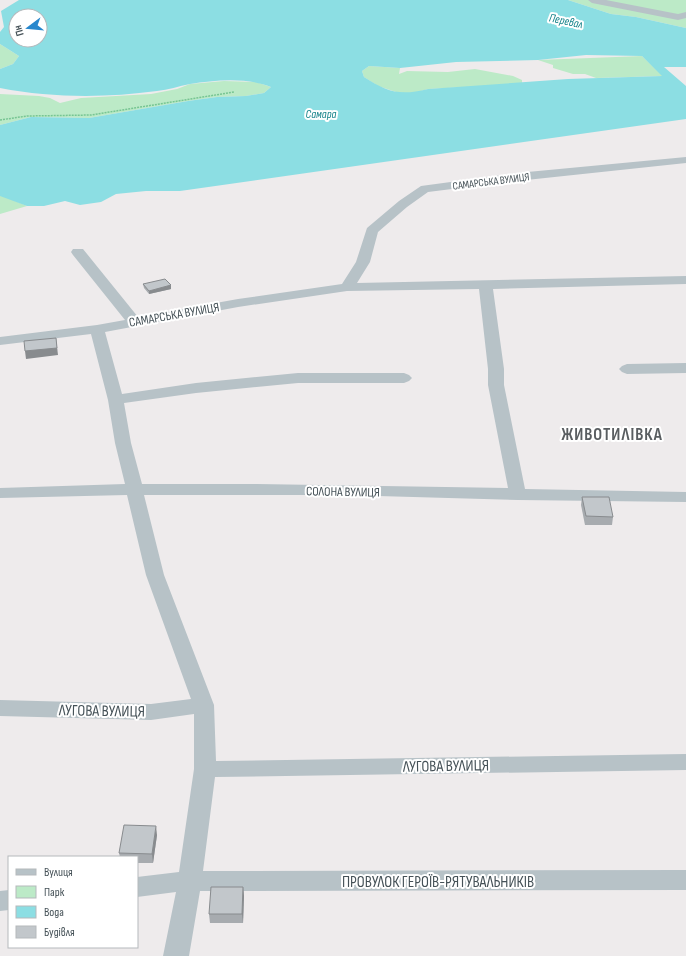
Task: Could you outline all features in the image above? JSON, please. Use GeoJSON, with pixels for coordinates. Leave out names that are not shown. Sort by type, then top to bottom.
{"type":"FeatureCollection","features":[{"type":"Feature","properties":{"kind":"street"},"geometry":{"type":"LineString","coordinates":[[592,0],[678,17],[686,15]]}},
{"type":"Feature","properties":{"kind":"street"},"geometry":{"type":"LineString","coordinates":[[609,4],[625,0]]}},
{"type":"Feature","properties":{"kind":"street","name":"САМАРСЬКА ВУЛИЦЯ"},"geometry":{"type":"LineString","coordinates":[[347,287],[363,262],[372,231],[403,204],[425,190],[516,177],[686,160]]}},
{"type":"Feature","properties":{"kind":"street"},"geometry":{"type":"LineString","coordinates":[[78,252],[134,322]]}},
{"type":"Feature","properties":{"kind":"street","name":"САМАРСЬКА ВУЛИЦЯ"},"geometry":{"type":"LineString","coordinates":[[0,341],[97,329],[238,303],[347,287],[686,280]]}},
{"type":"Feature","properties":{"kind":"street"},"geometry":{"type":"LineString","coordinates":[[485,284],[496,369],[496,385],[518,495]]}},
{"type":"Feature","properties":{"kind":"street"},"geometry":{"type":"LineString","coordinates":[[97,329],[116,400],[123,443],[155,575],[204,705],[205,768],[190,881],[176,956]]}},
{"type":"Feature","properties":{"kind":"street"},"geometry":{"type":"LineString","coordinates":[[627,369],[686,368]]}},
{"type":"Feature","properties":{"kind":"street"},"geometry":{"type":"LineString","coordinates":[[116,400],[196,388],[298,378],[404,378]]}},
{"type":"Feature","properties":{"kind":"street","name":"СОЛОНА ВУЛИЦЯ"},"geometry":{"type":"LineString","coordinates":[[0,493],[134,488],[222,488],[518,495],[686,497]]}},
{"type":"Feature","properties":{"kind":"street","name":"ЛУГОВА ВУЛИЦЯ"},"geometry":{"type":"LineString","coordinates":[[0,708],[152,712],[204,705]]}},
{"type":"Feature","properties":{"kind":"street","name":"ЛУГОВА ВУЛИЦЯ"},"geometry":{"type":"LineString","coordinates":[[205,768],[686,762]]}},
{"type":"Feature","properties":{"kind":"street","name":"ПРОВУЛОК ГЕРОЇВ-РЯТУВАЛЬНИКІВ"},"geometry":{"type":"LineString","coordinates":[[138,887],[190,881],[686,880]]}},
{"type":"Feature","properties":{"kind":"path"},"geometry":{"type":"LineString","coordinates":[[0,120],[27,116],[91,115],[234,92]]}},
{"type":"Feature","properties":{"kind":"green space"},"geometry":{"type":"Polygon","coordinates":[[[568,0],[686,0],[686,28],[636,17],[611,14],[568,0]]]}},
{"type":"Feature","properties":{"kind":"green space"},"geometry":{"type":"Polygon","coordinates":[[[0,44],[19,56],[13,64],[0,69],[0,44]]]}},
{"type":"Feature","properties":{"kind":"green space"},"geometry":{"type":"Polygon","coordinates":[[[642,56],[663,76],[596,78],[585,74],[573,74],[553,68],[553,65],[538,60],[642,56]]]}},
{"type":"Feature","properties":{"kind":"green space"},"geometry":{"type":"Polygon","coordinates":[[[369,66],[400,68],[399,74],[407,71],[448,72],[475,69],[513,76],[522,80],[522,84],[428,89],[411,94],[396,92],[378,86],[364,77],[362,71],[369,66]]]}},
{"type":"Feature","properties":{"kind":"green space"},"geometry":{"type":"Polygon","coordinates":[[[224,81],[256,82],[271,87],[264,93],[246,96],[217,97],[188,101],[89,118],[31,117],[0,125],[0,94],[39,96],[50,98],[60,103],[81,98],[151,94],[177,89],[190,84],[224,81]]]}},
{"type":"Feature","properties":{"kind":"green space"},"geometry":{"type":"Polygon","coordinates":[[[0,193],[1,195],[27,206],[0,214],[0,193]]]}},
{"type":"Feature","properties":{"kind":"water","name":"Самара"},"geometry":{"type":"Polygon","coordinates":[[[19,0],[568,0],[611,14],[636,17],[686,28],[686,67],[664,67],[686,86],[686,119],[180,191],[146,191],[116,194],[101,202],[80,205],[65,201],[44,206],[27,206],[0,196],[0,125],[31,117],[89,118],[188,101],[217,97],[246,96],[264,93],[271,87],[252,82],[231,80],[210,81],[165,90],[98,96],[39,94],[0,88],[0,69],[13,64],[19,56],[0,44],[0,32],[4,27],[1,11],[19,0]],[[586,55],[538,60],[456,62],[400,68],[369,66],[362,71],[364,77],[380,86],[402,92],[568,79],[662,76],[642,56],[586,55]]]}},
{"type":"Feature","properties":{"kind":"building"},"geometry":{"type":"Polygon","coordinates":[[[165,279],[171,285],[149,291],[143,284],[165,279]]]}},
{"type":"Feature","properties":{"kind":"building"},"geometry":{"type":"Polygon","coordinates":[[[56,338],[57,348],[25,351],[24,341],[56,338]]]}},
{"type":"Feature","properties":{"kind":"building"},"geometry":{"type":"Polygon","coordinates":[[[582,497],[609,497],[613,517],[586,516],[582,497]]]}},
{"type":"Feature","properties":{"kind":"building"},"geometry":{"type":"Polygon","coordinates":[[[124,825],[156,826],[152,854],[119,853],[124,825]]]}},
{"type":"Feature","properties":{"kind":"building"},"geometry":{"type":"Polygon","coordinates":[[[211,887],[243,887],[242,914],[209,914],[211,887]]]}},
{"type":"Feature","properties":{"kind":"district","name":"ЖИВОТИЛІВКА"},"geometry":{"type":"Point","coordinates":[612,434]}},
{"type":"Feature","properties":{"kind":"water label","name":"Перевал"},"geometry":{"type":"Point","coordinates":[566,21]}}]}
